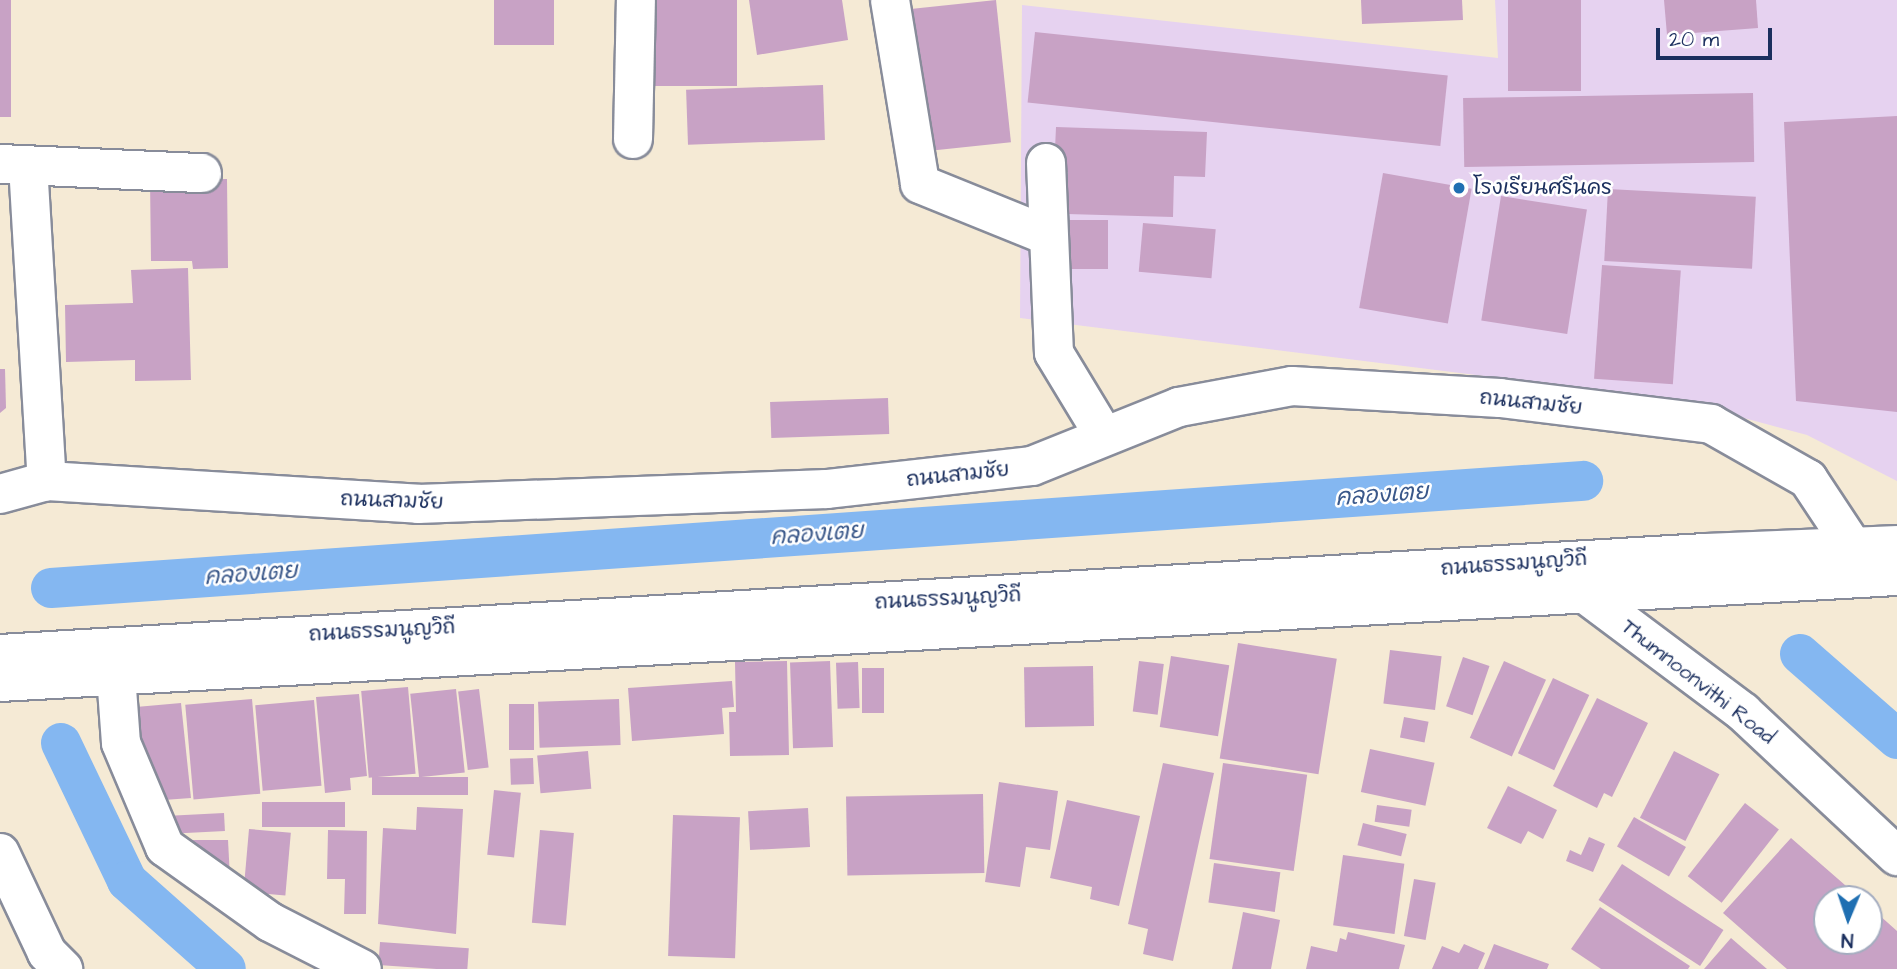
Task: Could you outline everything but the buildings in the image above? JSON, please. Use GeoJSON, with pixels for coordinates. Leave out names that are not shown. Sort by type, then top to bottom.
{"type":"FeatureCollection","features":[{"type":"Feature","properties":{"kind":"street"},"geometry":{"type":"LineString","coordinates":[[633,138],[636,0]]}},
{"type":"Feature","properties":{"kind":"street"},"geometry":{"type":"LineString","coordinates":[[890,0],[920,184],[1046,235]]}},
{"type":"Feature","properties":{"kind":"street"},"geometry":{"type":"LineString","coordinates":[[1046,163],[1046,235],[1054,353],[1103,434]]}},
{"type":"Feature","properties":{"kind":"street"},"geometry":{"type":"LineString","coordinates":[[47,481],[14,165],[202,173]]}},
{"type":"Feature","properties":{"kind":"street","name":"ถนนสามชัย"},"geometry":{"type":"LineString","coordinates":[[0,494],[47,481],[418,505],[827,489],[1032,466],[1103,434],[1179,407],[1292,386],[1500,398],[1711,424],[1808,480],[1853,547]]}},
{"type":"Feature","properties":{"kind":"street","name":"ถนนธรรมนูญวิถี"},"geometry":{"type":"LineString","coordinates":[[0,681],[1578,575],[1853,547],[1897,545]]}},
{"type":"Feature","properties":{"kind":"street","name":"ถนนธรรมนูญวิถี"},"geometry":{"type":"LineString","coordinates":[[0,654],[1578,575],[1897,576]]}},
{"type":"Feature","properties":{"kind":"street","name":"Thumnoonvithi Road"},"geometry":{"type":"LineString","coordinates":[[1578,575],[1743,712],[1897,856]]}},
{"type":"Feature","properties":{"kind":"street"},"geometry":{"type":"LineString","coordinates":[[116,675],[121,743],[165,847],[270,922],[362,969]]}},
{"type":"Feature","properties":{"kind":"street"},"geometry":{"type":"LineString","coordinates":[[0,853],[47,953],[63,969]]}},
{"type":"Feature","properties":{"kind":"shaded area","name":"โรงเรียนศรีนคร"},"geometry":{"type":"Polygon","coordinates":[[[1495,0],[1897,0],[1897,481],[1807,435],[1677,400],[1020,318],[1022,5],[1498,58],[1495,0]]]}},
{"type":"Feature","properties":{"kind":"waterway","name":"คลองเตย"},"geometry":{"type":"LineString","coordinates":[[51,588],[1583,481]]}},
{"type":"Feature","properties":{"kind":"waterway","name":"คลองเตย"},"geometry":{"type":"LineString","coordinates":[[1800,654],[1897,739]]}},
{"type":"Feature","properties":{"kind":"waterway","name":"คลองเตย"},"geometry":{"type":"LineString","coordinates":[[61,743],[127,881],[226,969]]}},
{"type":"Feature","properties":{"kind":"place","name":"โรงเรียนศรีนคร"},"geometry":{"type":"Point","coordinates":[1459,188]}}]}
